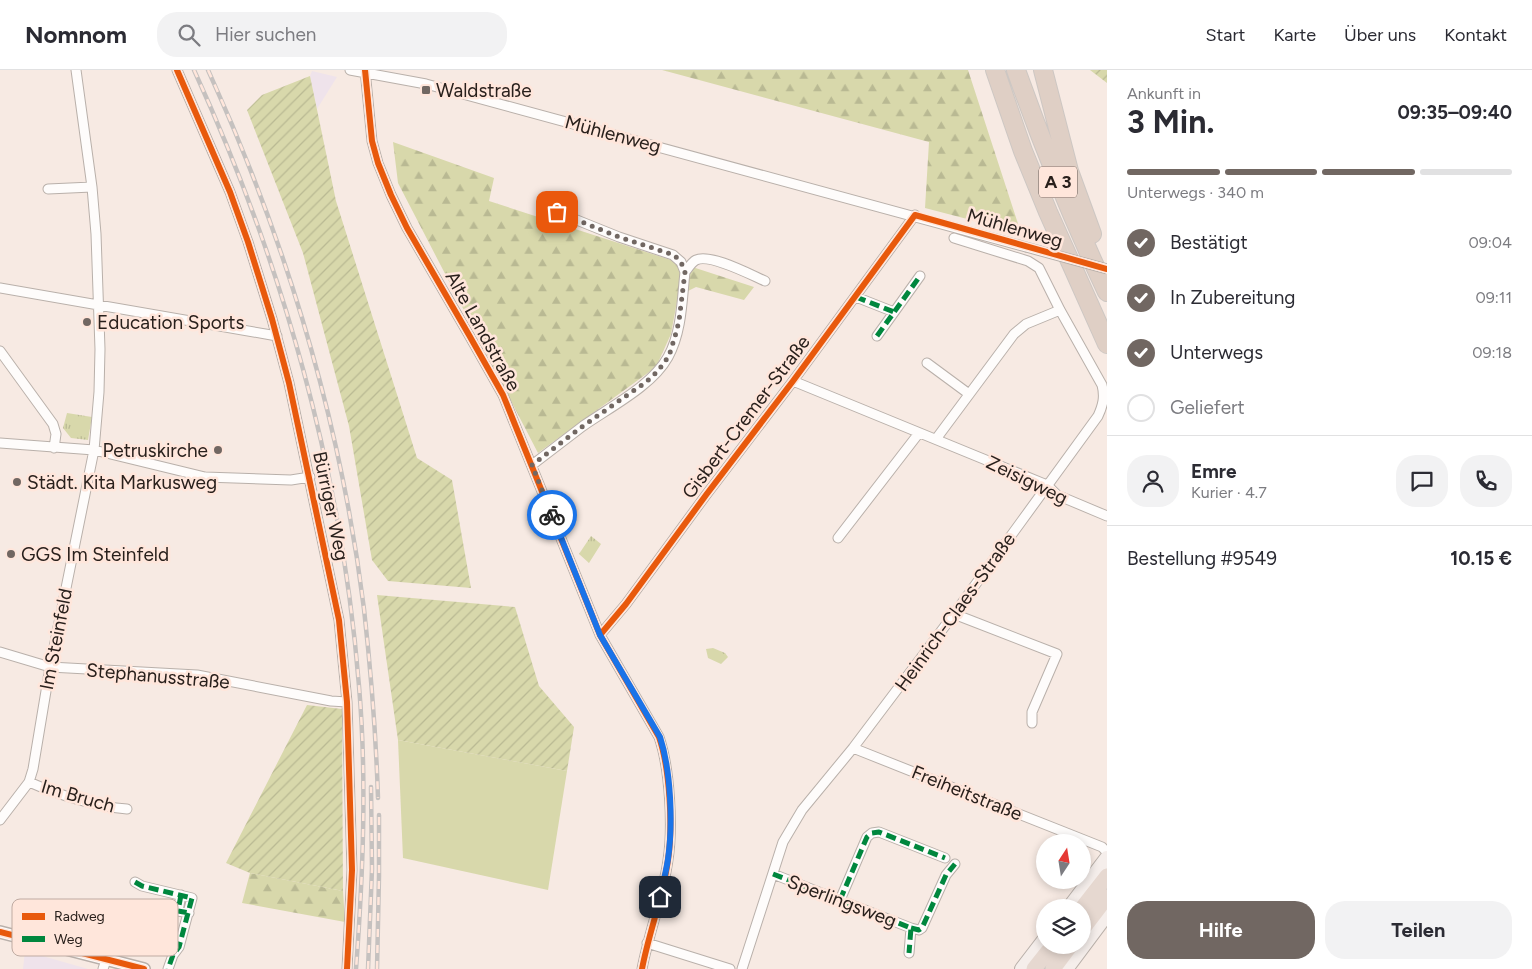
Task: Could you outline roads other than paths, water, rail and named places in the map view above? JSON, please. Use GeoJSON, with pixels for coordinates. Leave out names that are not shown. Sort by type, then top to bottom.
{"type":"FeatureCollection","features":[{"type":"Feature","properties":{"kind":"highway","name":"A 3"},"geometry":{"type":"LineString","coordinates":[[995,70],[1023,151],[1107,344]]}},
{"type":"Feature","properties":{"kind":"highway","name":"A 3"},"geometry":{"type":"LineString","coordinates":[[1016,70],[1064,198],[1107,292]]}},
{"type":"Feature","properties":{"kind":"highway"},"geometry":{"type":"LineString","coordinates":[[1043,70],[1069,171],[1101,258],[1107,292]]}},
{"type":"Feature","properties":{"kind":"highway"},"geometry":{"type":"LineString","coordinates":[[1089,899],[1107,876]]}},
{"type":"Feature","properties":{"kind":"highway"},"geometry":{"type":"LineString","coordinates":[[1091,918],[1107,897]]}},
{"type":"Feature","properties":{"kind":"highway"},"geometry":{"type":"LineString","coordinates":[[1034,969],[1046,954]]}},
{"type":"Feature","properties":{"kind":"highway"},"geometry":{"type":"LineString","coordinates":[[1052,969],[1064,954]]}},
{"type":"Feature","properties":{"kind":"main road"},"geometry":{"type":"LineString","coordinates":[[1076,899],[1107,858]]}},
{"type":"Feature","properties":{"kind":"main road"},"geometry":{"type":"LineString","coordinates":[[1066,969],[1107,914]]}},
{"type":"Feature","properties":{"kind":"main road"},"geometry":{"type":"LineString","coordinates":[[1022,969],[1036,951]]}},
{"type":"Feature","properties":{"kind":"street","name":"Im Steinfeld"},"geometry":{"type":"LineString","coordinates":[[0,820],[29,782],[33,770],[50,666],[94,450],[99,392],[100,349],[96,234],[92,187],[76,70]]}},
{"type":"Feature","properties":{"kind":"street","name":"Bürriger Weg"},"geometry":{"type":"LineString","coordinates":[[177,70],[230,192],[248,242],[277,336],[310,477],[339,620],[347,702],[352,870],[347,969]]}},
{"type":"Feature","properties":{"kind":"street","name":"Mühlenweg"},"geometry":{"type":"LineString","coordinates":[[350,70],[367,71],[426,84],[1107,269]]}},
{"type":"Feature","properties":{"kind":"street","name":"Alte Landstraße"},"geometry":{"type":"LineString","coordinates":[[367,71],[372,141],[378,163],[391,195],[406,228],[470,335],[503,395],[600,635],[660,737],[668,781],[670,836],[666,870],[642,969]]}},
{"type":"Feature","properties":{"kind":"street"},"geometry":{"type":"LineString","coordinates":[[48,189],[92,187]]}},
{"type":"Feature","properties":{"kind":"street"},"geometry":{"type":"LineString","coordinates":[[532,465],[583,426],[646,382],[658,371],[669,356],[676,333],[685,272],[681,262],[674,255],[619,237],[542,206]]}},
{"type":"Feature","properties":{"kind":"street","name":"Gisbert-Cremer-Straße"},"geometry":{"type":"LineString","coordinates":[[600,635],[626,604],[706,495],[794,381],[915,216]]}},
{"type":"Feature","properties":{"kind":"street","name":"Mühlenweg"},"geometry":{"type":"LineString","coordinates":[[954,238],[1028,261]]}},
{"type":"Feature","properties":{"kind":"street"},"geometry":{"type":"LineString","coordinates":[[685,272],[695,260],[704,258],[728,265],[765,281]]}},
{"type":"Feature","properties":{"kind":"street","name":"Heinrich-Claes-Straße"},"geometry":{"type":"LineString","coordinates":[[742,969],[783,842],[793,823],[853,748],[954,614],[1098,416],[1103,406],[1102,385],[1039,268],[1028,261]]}},
{"type":"Feature","properties":{"kind":"street"},"geometry":{"type":"LineString","coordinates":[[877,336],[920,276]]}},
{"type":"Feature","properties":{"kind":"street"},"geometry":{"type":"LineString","coordinates":[[0,288],[277,336]]}},
{"type":"Feature","properties":{"kind":"street"},"geometry":{"type":"LineString","coordinates":[[856,297],[894,312]]}},
{"type":"Feature","properties":{"kind":"street"},"geometry":{"type":"LineString","coordinates":[[936,439],[1014,334],[1026,324],[1060,310]]}},
{"type":"Feature","properties":{"kind":"street"},"geometry":{"type":"LineString","coordinates":[[0,350],[53,424],[56,434],[54,448]]}},
{"type":"Feature","properties":{"kind":"street"},"geometry":{"type":"LineString","coordinates":[[927,363],[969,394]]}},
{"type":"Feature","properties":{"kind":"street","name":"Zeisigweg"},"geometry":{"type":"LineString","coordinates":[[794,381],[1046,485],[1057,495],[1107,516]]}},
{"type":"Feature","properties":{"kind":"street"},"geometry":{"type":"LineString","coordinates":[[838,538],[919,433]]}},
{"type":"Feature","properties":{"kind":"street"},"geometry":{"type":"LineString","coordinates":[[0,444],[94,450],[205,477],[291,480],[310,477]]}},
{"type":"Feature","properties":{"kind":"street"},"geometry":{"type":"LineString","coordinates":[[954,614],[1057,654],[1032,712],[1032,723]]}},
{"type":"Feature","properties":{"kind":"street","name":"Stephanusstraße"},"geometry":{"type":"LineString","coordinates":[[0,652],[50,666],[197,675],[331,701],[347,702]]}},
{"type":"Feature","properties":{"kind":"street","name":"Freiheitstraße"},"geometry":{"type":"LineString","coordinates":[[853,748],[1102,847],[1107,852]]}},
{"type":"Feature","properties":{"kind":"street","name":"Im Bruch"},"geometry":{"type":"LineString","coordinates":[[29,782],[93,803],[127,809]]}},
{"type":"Feature","properties":{"kind":"street"},"geometry":{"type":"LineString","coordinates":[[840,900],[867,837],[872,833],[879,832],[944,858]]}},
{"type":"Feature","properties":{"kind":"street"},"geometry":{"type":"LineString","coordinates":[[915,929],[922,928],[946,876],[955,864]]}},
{"type":"Feature","properties":{"kind":"street","name":"Sperlingsweg"},"geometry":{"type":"LineString","coordinates":[[773,874],[915,929],[909,953]]}},
{"type":"Feature","properties":{"kind":"street"},"geometry":{"type":"LineString","coordinates":[[136,882],[142,886],[192,898],[178,950]]}},
{"type":"Feature","properties":{"kind":"street"},"geometry":{"type":"LineString","coordinates":[[0,932],[12,936]]}},
{"type":"Feature","properties":{"kind":"street"},"geometry":{"type":"LineString","coordinates":[[647,943],[730,969]]}},
{"type":"Feature","properties":{"kind":"street"},"geometry":{"type":"LineString","coordinates":[[76,956],[104,965],[144,969]]}},
{"type":"Feature","properties":{"kind":"street"},"geometry":{"type":"LineString","coordinates":[[168,969],[173,956]]}},
{"type":"Feature","properties":{"kind":"railway"},"geometry":{"type":"LineString","coordinates":[[194,70],[226,143],[255,218],[281,294],[304,371],[339,527],[351,606],[359,686],[363,757],[361,898],[356,969]]}},
{"type":"Feature","properties":{"kind":"railway"},"geometry":{"type":"LineString","coordinates":[[208,70],[262,200],[286,267],[307,334],[341,470],[354,539],[364,609],[373,704],[378,798]]}},
{"type":"Feature","properties":{"kind":"railway"},"geometry":{"type":"LineString","coordinates":[[368,969],[372,869],[371,787]]}},
{"type":"Feature","properties":{"kind":"railway"},"geometry":{"type":"LineString","coordinates":[[377,969],[379,815]]}},
{"type":"Feature","properties":{"kind":"place","name":"Waldstraße"},"geometry":{"type":"Point","coordinates":[426,90]}},
{"type":"Feature","properties":{"kind":"place","name":"Education Sports"},"geometry":{"type":"Point","coordinates":[87,322]}},
{"type":"Feature","properties":{"kind":"place","name":"Petruskirche"},"geometry":{"type":"Point","coordinates":[218,450]}},
{"type":"Feature","properties":{"kind":"place","name":"Städt. Kita Markusweg"},"geometry":{"type":"Point","coordinates":[17,482]}},
{"type":"Feature","properties":{"kind":"place","name":"GGS Im Steinfeld"},"geometry":{"type":"Point","coordinates":[11,554]}}]}
